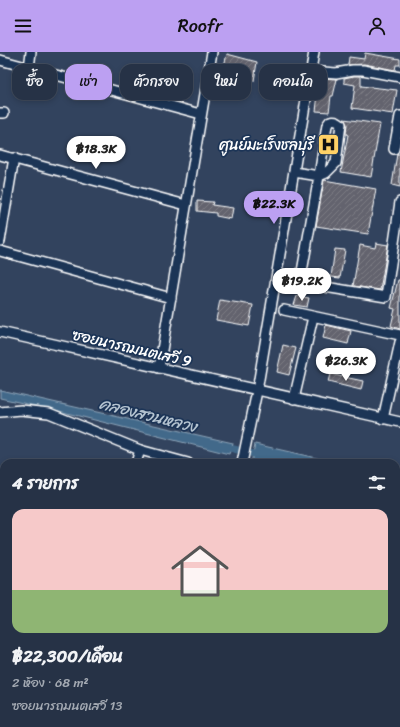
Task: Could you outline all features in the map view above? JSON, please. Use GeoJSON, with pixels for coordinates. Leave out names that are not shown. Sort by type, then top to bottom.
{"type":"FeatureCollection","features":[{"type":"Feature","properties":{"kind":"street"},"geometry":{"type":"LineString","coordinates":[[29,64],[31,52]]}},
{"type":"Feature","properties":{"kind":"street"},"geometry":{"type":"LineString","coordinates":[[159,368],[212,52]]}},
{"type":"Feature","properties":{"kind":"street"},"geometry":{"type":"LineString","coordinates":[[312,64],[314,52]]}},
{"type":"Feature","properties":{"kind":"street"},"geometry":{"type":"LineString","coordinates":[[0,60],[14,64]]}},
{"type":"Feature","properties":{"kind":"street"},"geometry":{"type":"LineString","coordinates":[[327,72],[336,73],[362,70],[400,77]]}},
{"type":"Feature","properties":{"kind":"street"},"geometry":{"type":"LineString","coordinates":[[57,76],[201,114]]}},
{"type":"Feature","properties":{"kind":"street"},"geometry":{"type":"LineString","coordinates":[[243,459],[258,391],[306,100]]}},
{"type":"Feature","properties":{"kind":"street"},"geometry":{"type":"LineString","coordinates":[[394,149],[400,116]]}},
{"type":"Feature","properties":{"kind":"street"},"geometry":{"type":"LineString","coordinates":[[294,172],[319,176],[326,173],[336,163],[342,126],[338,122],[330,121],[328,125],[319,176],[300,283]]}},
{"type":"Feature","properties":{"kind":"street"},"geometry":{"type":"LineString","coordinates":[[0,155],[186,205]]}},
{"type":"Feature","properties":{"kind":"street"},"geometry":{"type":"LineString","coordinates":[[0,241],[3,209],[14,158]]}},
{"type":"Feature","properties":{"kind":"street"},"geometry":{"type":"LineString","coordinates":[[276,279],[386,297],[400,202]]}},
{"type":"Feature","properties":{"kind":"street"},"geometry":{"type":"LineString","coordinates":[[0,252],[171,298]]}},
{"type":"Feature","properties":{"kind":"street"},"geometry":{"type":"LineString","coordinates":[[284,310],[400,335]]}},
{"type":"Feature","properties":{"kind":"street"},"geometry":{"type":"LineString","coordinates":[[294,399],[313,317]]}},
{"type":"Feature","properties":{"kind":"street","name":"ซอยนารถมนตเสวี 9"},"geometry":{"type":"LineString","coordinates":[[0,332],[400,422]]}},
{"type":"Feature","properties":{"kind":"street"},"geometry":{"type":"LineString","coordinates":[[383,419],[400,342]]}},
{"type":"Feature","properties":{"kind":"street"},"geometry":{"type":"LineString","coordinates":[[0,412],[21,410],[49,413],[140,450],[173,459]]}},
{"type":"Feature","properties":{"kind":"street"},"geometry":{"type":"LineString","coordinates":[[137,459],[140,450]]}},
{"type":"Feature","properties":{"kind":"water"},"geometry":{"type":"Polygon","coordinates":[[[0,390],[233,443],[229,454],[59,411],[0,398],[0,390]]]}},
{"type":"Feature","properties":{"kind":"water"},"geometry":{"type":"Polygon","coordinates":[[[255,444],[321,459],[252,459],[255,444]]]}},
{"type":"Feature","properties":{"kind":"building"},"geometry":{"type":"Polygon","coordinates":[[[365,53],[400,59],[400,65],[396,65],[395,70],[364,64],[348,65],[349,57],[364,59],[365,53]]]}},
{"type":"Feature","properties":{"kind":"building"},"geometry":{"type":"Polygon","coordinates":[[[227,54],[257,62],[254,81],[251,80],[251,64],[224,64],[227,54]]]}},
{"type":"Feature","properties":{"kind":"building"},"geometry":{"type":"Polygon","coordinates":[[[361,76],[361,86],[397,90],[393,114],[352,108],[355,85],[344,83],[344,78],[361,76]]]}},
{"type":"Feature","properties":{"kind":"building"},"geometry":{"type":"Polygon","coordinates":[[[327,78],[337,79],[333,96],[331,96],[329,112],[316,111],[317,100],[327,100],[327,78]]]}},
{"type":"Feature","properties":{"kind":"building"},"geometry":{"type":"Polygon","coordinates":[[[344,119],[380,124],[371,177],[341,172],[348,135],[346,134],[347,124],[344,119]]]}},
{"type":"Feature","properties":{"kind":"building"},"geometry":{"type":"Polygon","coordinates":[[[397,154],[400,154],[400,187],[392,185],[397,154]]]}},
{"type":"Feature","properties":{"kind":"building"},"geometry":{"type":"Polygon","coordinates":[[[324,180],[376,189],[368,234],[316,226],[324,180]]]}},
{"type":"Feature","properties":{"kind":"building"},"geometry":{"type":"Polygon","coordinates":[[[197,201],[213,202],[212,205],[233,208],[231,219],[216,216],[216,213],[197,211],[197,201]]]}},
{"type":"Feature","properties":{"kind":"building"},"geometry":{"type":"Polygon","coordinates":[[[376,243],[388,245],[380,290],[353,286],[360,245],[375,248],[376,243]]]}},
{"type":"Feature","properties":{"kind":"building"},"geometry":{"type":"Polygon","coordinates":[[[335,249],[345,250],[340,278],[331,277],[335,249]]]}},
{"type":"Feature","properties":{"kind":"building"},"geometry":{"type":"Polygon","coordinates":[[[398,280],[400,280],[400,329],[391,326],[395,309],[391,308],[398,280]]]}},
{"type":"Feature","properties":{"kind":"building"},"geometry":{"type":"Polygon","coordinates":[[[297,296],[309,298],[307,307],[294,305],[297,296]]]}},
{"type":"Feature","properties":{"kind":"building"},"geometry":{"type":"Polygon","coordinates":[[[220,300],[253,305],[249,326],[216,320],[220,300]]]}},
{"type":"Feature","properties":{"kind":"building"},"geometry":{"type":"Polygon","coordinates":[[[326,325],[351,331],[348,344],[323,338],[326,325]]]}},
{"type":"Feature","properties":{"kind":"building"},"geometry":{"type":"Polygon","coordinates":[[[283,345],[296,348],[289,375],[277,372],[283,345]]]}},
{"type":"Feature","properties":{"kind":"building"},"geometry":{"type":"Polygon","coordinates":[[[330,374],[363,381],[361,390],[328,382],[330,374]]]}},
{"type":"Feature","properties":{"kind":"waterway","name":"คลองสวนหลวง"},"geometry":{"type":"LineString","coordinates":[[222,446],[262,456]]}},
{"type":"Feature","properties":{"kind":"place","name":"ศูนย์มะเร็งชลบุรี"},"geometry":{"type":"Point","coordinates":[329,145]}}]}
